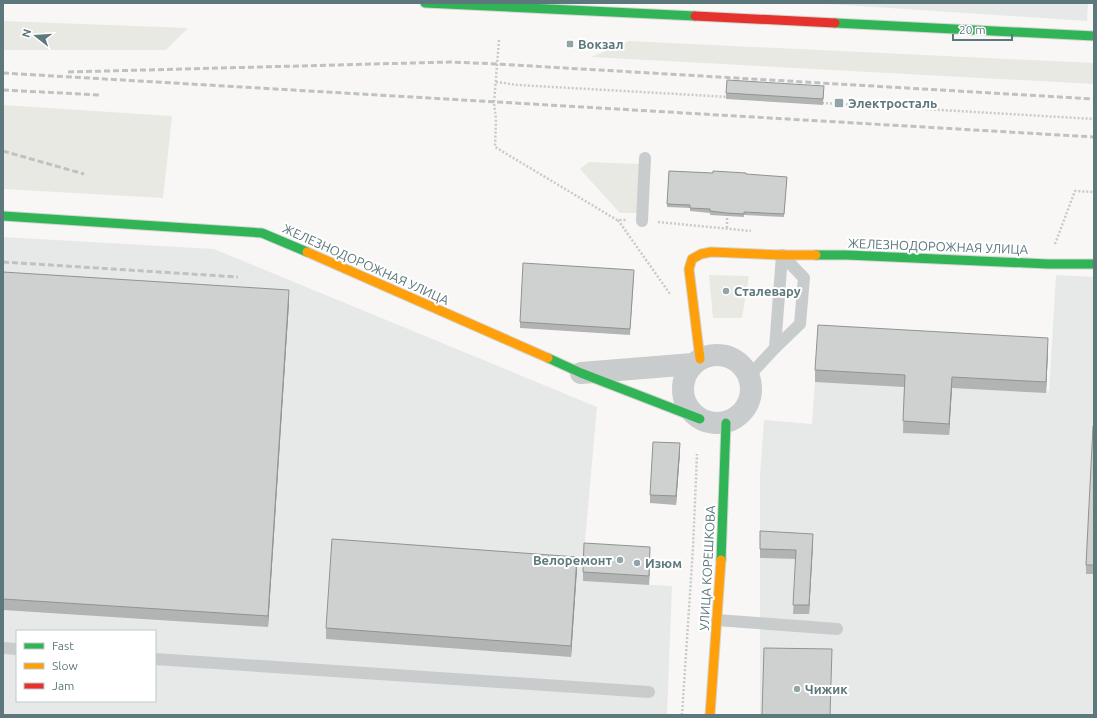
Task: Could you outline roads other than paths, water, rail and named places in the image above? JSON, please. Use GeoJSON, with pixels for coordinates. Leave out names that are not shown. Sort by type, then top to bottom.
{"type":"FeatureCollection","features":[{"type":"Feature","properties":{"kind":"street"},"geometry":{"type":"LineString","coordinates":[[425,3],[1094,36]]}},
{"type":"Feature","properties":{"kind":"street","name":"ЖЕЛЕЗНОДОРОЖНАЯ УЛИЦА"},"geometry":{"type":"LineString","coordinates":[[3,216],[262,233],[581,373],[700,419]]}},
{"type":"Feature","properties":{"kind":"street","name":"ЖЕЛЕЗНОДОРОЖНАЯ УЛИЦА"},"geometry":{"type":"LineString","coordinates":[[697,362],[690,269],[692,259],[700,254],[711,252],[782,255],[847,255],[1048,264],[1094,264]]}},
{"type":"Feature","properties":{"kind":"street"},"geometry":{"type":"LineString","coordinates":[[719,355],[729,357],[737,361],[749,376],[751,396],[748,405],[742,413],[726,423],[712,423],[700,419],[693,414],[687,406],[683,389],[687,372],[697,362],[709,356],[719,355]]}},
{"type":"Feature","properties":{"kind":"street"},"geometry":{"type":"LineString","coordinates":[[581,373],[697,362]]}},
{"type":"Feature","properties":{"kind":"street","name":"УЛИЦА КОРЕШКОВА"},"geometry":{"type":"LineString","coordinates":[[710,715],[722,550],[726,423]]}},
{"type":"Feature","properties":{"kind":"lane"},"geometry":{"type":"LineString","coordinates":[[642,220],[645,158]]}},
{"type":"Feature","properties":{"kind":"lane"},"geometry":{"type":"LineString","coordinates":[[775,348],[782,255]]}},
{"type":"Feature","properties":{"kind":"lane"},"geometry":{"type":"LineString","coordinates":[[749,376],[800,324],[804,278],[782,255]]}},
{"type":"Feature","properties":{"kind":"lane"},"geometry":{"type":"LineString","coordinates":[[717,620],[838,628]]}},
{"type":"Feature","properties":{"kind":"lane"},"geometry":{"type":"LineString","coordinates":[[3,648],[16,649]]}},
{"type":"Feature","properties":{"kind":"lane"},"geometry":{"type":"LineString","coordinates":[[156,659],[649,692]]}},
{"type":"Feature","properties":{"kind":"railway"},"geometry":{"type":"LineString","coordinates":[[68,72],[451,62],[1094,99]]}},
{"type":"Feature","properties":{"kind":"railway"},"geometry":{"type":"LineString","coordinates":[[3,73],[1094,137]]}},
{"type":"Feature","properties":{"kind":"railway"},"geometry":{"type":"LineString","coordinates":[[3,90],[100,95]]}},
{"type":"Feature","properties":{"kind":"railway"},"geometry":{"type":"LineString","coordinates":[[3,151],[84,174]]}},
{"type":"Feature","properties":{"kind":"railway"},"geometry":{"type":"LineString","coordinates":[[3,262],[238,277]]}},
{"type":"Feature","properties":{"kind":"place","name":"Вокзал"},"geometry":{"type":"Point","coordinates":[570,44]}},
{"type":"Feature","properties":{"kind":"place","name":"Электросталь"},"geometry":{"type":"Point","coordinates":[839,103]}},
{"type":"Feature","properties":{"kind":"place","name":"Сталевару"},"geometry":{"type":"Point","coordinates":[726,291]}},
{"type":"Feature","properties":{"kind":"place","name":"Велоремонт"},"geometry":{"type":"Point","coordinates":[620,560]}},
{"type":"Feature","properties":{"kind":"place","name":"Изюм"},"geometry":{"type":"Point","coordinates":[637,563]}},
{"type":"Feature","properties":{"kind":"place","name":"Чижик"},"geometry":{"type":"Point","coordinates":[797,689]}}]}
